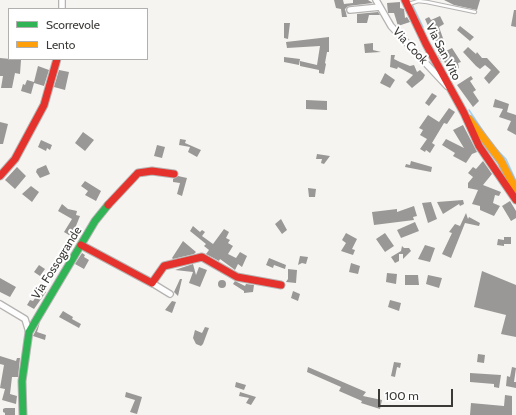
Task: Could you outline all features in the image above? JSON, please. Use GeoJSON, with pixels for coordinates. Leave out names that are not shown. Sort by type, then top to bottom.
{"type":"FeatureCollection","features":[{"type":"Feature","properties":{"kind":"street","name":"Via Cook"},"geometry":{"type":"LineString","coordinates":[[376,0],[391,26],[450,89]]}},
{"type":"Feature","properties":{"kind":"street","name":"Via San Vito"},"geometry":{"type":"LineString","coordinates":[[406,2],[450,89],[464,113],[478,146],[516,200]]}},
{"type":"Feature","properties":{"kind":"street"},"geometry":{"type":"LineString","coordinates":[[350,10],[380,7]]}},
{"type":"Feature","properties":{"kind":"street"},"geometry":{"type":"LineString","coordinates":[[0,176],[15,159],[44,105],[57,60]]}},
{"type":"Feature","properties":{"kind":"street","name":"Via San Vito"},"geometry":{"type":"LineString","coordinates":[[464,113],[501,160],[516,190]]}},
{"type":"Feature","properties":{"kind":"street","name":"Via Fossogrande"},"geometry":{"type":"LineString","coordinates":[[23,415],[22,381],[29,332],[45,303],[107,205],[134,176],[144,170],[174,174]]}},
{"type":"Feature","properties":{"kind":"street"},"geometry":{"type":"LineString","coordinates":[[81,246],[170,294]]}},
{"type":"Feature","properties":{"kind":"street"},"geometry":{"type":"LineString","coordinates":[[152,284],[164,266],[202,257],[237,277],[282,285]]}},
{"type":"Feature","properties":{"kind":"street"},"geometry":{"type":"LineString","coordinates":[[0,304],[25,319],[29,332]]}},
{"type":"Feature","properties":{"kind":"lane"},"geometry":{"type":"LineString","coordinates":[[406,2],[428,2],[475,12]]}},
{"type":"Feature","properties":{"kind":"building"},"geometry":{"type":"Polygon","coordinates":[[[334,0],[343,0],[344,4],[353,3],[353,0],[368,0],[373,3],[348,6],[345,9],[347,17],[342,17],[341,9],[336,8],[334,0]]]}},
{"type":"Feature","properties":{"kind":"building"},"geometry":{"type":"Polygon","coordinates":[[[444,0],[480,0],[477,10],[454,5],[444,0]]]}},
{"type":"Feature","properties":{"kind":"building"},"geometry":{"type":"Polygon","coordinates":[[[400,2],[400,8],[404,9],[405,18],[407,17],[410,22],[398,26],[394,13],[388,13],[387,3],[400,2]]]}},
{"type":"Feature","properties":{"kind":"building"},"geometry":{"type":"Polygon","coordinates":[[[514,10],[516,10],[516,27],[511,26],[514,10]]]}},
{"type":"Feature","properties":{"kind":"building"},"geometry":{"type":"Polygon","coordinates":[[[378,12],[380,15],[369,15],[367,23],[357,23],[357,14],[378,12]]]}},
{"type":"Feature","properties":{"kind":"building"},"geometry":{"type":"Polygon","coordinates":[[[440,16],[444,24],[439,27],[444,41],[436,44],[425,19],[429,17],[431,20],[440,16]]]}},
{"type":"Feature","properties":{"kind":"building"},"geometry":{"type":"Polygon","coordinates":[[[284,23],[290,23],[288,39],[284,38],[284,23]]]}},
{"type":"Feature","properties":{"kind":"building"},"geometry":{"type":"Polygon","coordinates":[[[460,26],[474,37],[470,41],[457,30],[460,26]]]}},
{"type":"Feature","properties":{"kind":"building"},"geometry":{"type":"Polygon","coordinates":[[[329,37],[329,52],[327,52],[324,74],[319,73],[319,70],[300,66],[300,61],[317,65],[320,46],[287,48],[286,42],[329,37]]]}},
{"type":"Feature","properties":{"kind":"building"},"geometry":{"type":"Polygon","coordinates":[[[373,43],[373,50],[381,52],[365,53],[364,44],[373,43]]]}},
{"type":"Feature","properties":{"kind":"building"},"geometry":{"type":"Polygon","coordinates":[[[468,47],[476,54],[477,52],[482,58],[487,58],[500,72],[489,84],[484,78],[491,70],[485,65],[480,69],[476,66],[463,52],[468,47]]]}},
{"type":"Feature","properties":{"kind":"building"},"geometry":{"type":"Polygon","coordinates":[[[452,48],[461,62],[458,63],[459,68],[449,72],[444,61],[442,62],[438,55],[452,48]]]}},
{"type":"Feature","properties":{"kind":"building"},"geometry":{"type":"Polygon","coordinates":[[[391,55],[395,55],[394,59],[400,62],[410,66],[414,65],[417,72],[420,70],[425,75],[423,79],[412,88],[406,82],[413,75],[398,67],[397,69],[390,67],[391,55]]]}},
{"type":"Feature","properties":{"kind":"building"},"geometry":{"type":"Polygon","coordinates":[[[284,57],[300,59],[299,65],[284,62],[284,57]]]}},
{"type":"Feature","properties":{"kind":"building"},"geometry":{"type":"Polygon","coordinates":[[[0,58],[8,59],[8,60],[21,60],[20,74],[15,73],[12,88],[1,88],[3,76],[0,76],[0,58]]]}},
{"type":"Feature","properties":{"kind":"building"},"geometry":{"type":"Polygon","coordinates":[[[38,66],[49,70],[44,86],[34,83],[31,94],[21,91],[23,84],[25,85],[27,80],[34,82],[38,66]]]}},
{"type":"Feature","properties":{"kind":"building"},"geometry":{"type":"Polygon","coordinates":[[[59,70],[69,72],[65,90],[54,87],[59,70]]]}},
{"type":"Feature","properties":{"kind":"building"},"geometry":{"type":"Polygon","coordinates":[[[385,73],[395,80],[390,88],[380,83],[385,73]]]}},
{"type":"Feature","properties":{"kind":"building"},"geometry":{"type":"Polygon","coordinates":[[[471,76],[473,79],[470,81],[476,90],[473,92],[479,101],[473,107],[457,85],[471,76]]]}},
{"type":"Feature","properties":{"kind":"building"},"geometry":{"type":"Polygon","coordinates":[[[432,93],[437,96],[429,106],[425,103],[432,93]]]}},
{"type":"Feature","properties":{"kind":"building"},"geometry":{"type":"Polygon","coordinates":[[[495,99],[509,104],[507,112],[516,115],[516,135],[507,130],[511,121],[499,117],[503,109],[493,107],[495,99]]]}},
{"type":"Feature","properties":{"kind":"building"},"geometry":{"type":"Polygon","coordinates":[[[306,100],[327,101],[327,110],[306,109],[306,100]]]}},
{"type":"Feature","properties":{"kind":"building"},"geometry":{"type":"Polygon","coordinates":[[[449,108],[455,112],[447,124],[444,123],[432,143],[435,145],[430,153],[426,150],[425,152],[420,149],[427,139],[420,135],[423,130],[419,128],[428,115],[439,122],[449,108]]]}},
{"type":"Feature","properties":{"kind":"building"},"geometry":{"type":"Polygon","coordinates":[[[0,122],[8,124],[3,144],[0,144],[0,122]]]}},
{"type":"Feature","properties":{"kind":"building"},"geometry":{"type":"Polygon","coordinates":[[[463,125],[477,152],[472,154],[466,163],[453,156],[455,153],[442,145],[446,139],[464,148],[453,130],[463,125]]]}},
{"type":"Feature","properties":{"kind":"building"},"geometry":{"type":"Polygon","coordinates":[[[83,132],[94,140],[85,151],[75,143],[83,132]]]}},
{"type":"Feature","properties":{"kind":"building"},"geometry":{"type":"Polygon","coordinates":[[[180,139],[186,140],[185,143],[201,150],[197,157],[188,152],[190,147],[179,145],[180,139]]]}},
{"type":"Feature","properties":{"kind":"building"},"geometry":{"type":"Polygon","coordinates":[[[41,140],[52,145],[50,150],[47,148],[46,151],[38,147],[41,140]]]}},
{"type":"Feature","properties":{"kind":"building"},"geometry":{"type":"Polygon","coordinates":[[[157,145],[165,147],[162,158],[154,156],[157,145]]]}},
{"type":"Feature","properties":{"kind":"building"},"geometry":{"type":"Polygon","coordinates":[[[317,154],[330,156],[324,164],[321,163],[322,159],[316,159],[317,154]]]}},
{"type":"Feature","properties":{"kind":"building"},"geometry":{"type":"Polygon","coordinates":[[[411,161],[432,167],[431,172],[405,167],[406,164],[410,165],[411,161]]]}},
{"type":"Feature","properties":{"kind":"building"},"geometry":{"type":"Polygon","coordinates":[[[483,161],[492,174],[483,185],[501,192],[499,196],[495,195],[493,203],[500,206],[494,216],[480,210],[480,206],[472,204],[478,190],[468,188],[468,183],[473,177],[468,173],[473,167],[476,169],[483,161]]]}},
{"type":"Feature","properties":{"kind":"building"},"geometry":{"type":"Polygon","coordinates":[[[46,165],[50,174],[40,178],[36,172],[37,169],[46,165]]]}},
{"type":"Feature","properties":{"kind":"building"},"geometry":{"type":"Polygon","coordinates":[[[17,167],[26,176],[15,189],[5,180],[17,167]]]}},
{"type":"Feature","properties":{"kind":"building"},"geometry":{"type":"Polygon","coordinates":[[[178,176],[187,178],[182,196],[177,194],[180,183],[173,182],[173,179],[178,176]]]}},
{"type":"Feature","properties":{"kind":"building"},"geometry":{"type":"Polygon","coordinates":[[[85,181],[101,191],[96,201],[85,195],[88,191],[81,186],[85,181]]]}},
{"type":"Feature","properties":{"kind":"building"},"geometry":{"type":"Polygon","coordinates":[[[31,186],[39,192],[32,202],[22,194],[31,186]]]}},
{"type":"Feature","properties":{"kind":"building"},"geometry":{"type":"Polygon","coordinates":[[[308,188],[316,189],[315,197],[309,197],[308,188]]]}},
{"type":"Feature","properties":{"kind":"building"},"geometry":{"type":"Polygon","coordinates":[[[463,200],[464,204],[460,206],[459,204],[443,214],[437,202],[463,200]]]}},
{"type":"Feature","properties":{"kind":"building"},"geometry":{"type":"Polygon","coordinates":[[[510,201],[516,211],[516,218],[511,221],[502,206],[510,201]]]}},
{"type":"Feature","properties":{"kind":"building"},"geometry":{"type":"Polygon","coordinates":[[[431,202],[437,219],[428,223],[422,203],[431,202]]]}},
{"type":"Feature","properties":{"kind":"building"},"geometry":{"type":"Polygon","coordinates":[[[62,204],[68,209],[77,211],[76,215],[80,216],[76,226],[82,229],[77,240],[64,232],[72,219],[58,211],[62,204]]]}},
{"type":"Feature","properties":{"kind":"building"},"geometry":{"type":"Polygon","coordinates":[[[414,206],[417,216],[413,217],[414,220],[374,225],[372,212],[397,209],[397,212],[414,206]]]}},
{"type":"Feature","properties":{"kind":"building"},"geometry":{"type":"Polygon","coordinates":[[[466,213],[468,219],[469,217],[480,223],[479,226],[465,223],[451,258],[442,254],[452,233],[449,232],[455,224],[460,226],[466,213]]]}},
{"type":"Feature","properties":{"kind":"building"},"geometry":{"type":"Polygon","coordinates":[[[281,219],[287,230],[282,234],[275,224],[281,219]]]}},
{"type":"Feature","properties":{"kind":"building"},"geometry":{"type":"Polygon","coordinates":[[[415,222],[419,231],[401,238],[397,230],[415,222]]]}},
{"type":"Feature","properties":{"kind":"building"},"geometry":{"type":"Polygon","coordinates":[[[193,226],[200,232],[202,230],[205,232],[202,236],[213,244],[224,229],[229,232],[226,238],[230,240],[228,243],[233,246],[228,254],[236,258],[240,252],[247,256],[242,267],[238,264],[235,270],[220,259],[219,261],[206,254],[209,250],[204,246],[206,244],[190,231],[193,226]]]}},
{"type":"Feature","properties":{"kind":"building"},"geometry":{"type":"Polygon","coordinates":[[[346,233],[357,239],[352,249],[355,250],[353,255],[341,251],[346,243],[342,240],[346,233]]]}},
{"type":"Feature","properties":{"kind":"building"},"geometry":{"type":"Polygon","coordinates":[[[385,233],[394,246],[385,252],[376,239],[385,233]]]}},
{"type":"Feature","properties":{"kind":"building"},"geometry":{"type":"Polygon","coordinates":[[[504,237],[511,237],[511,244],[504,244],[504,246],[497,245],[498,239],[504,240],[504,237]]]}},
{"type":"Feature","properties":{"kind":"building"},"geometry":{"type":"Polygon","coordinates":[[[183,241],[196,252],[194,254],[173,259],[172,258],[183,241]]]}},
{"type":"Feature","properties":{"kind":"building"},"geometry":{"type":"Polygon","coordinates":[[[425,245],[435,248],[430,262],[418,259],[425,245]]]}},
{"type":"Feature","properties":{"kind":"building"},"geometry":{"type":"Polygon","coordinates":[[[402,246],[404,248],[409,248],[411,251],[403,259],[403,254],[399,254],[399,261],[395,263],[391,257],[401,251],[402,246]]]}},
{"type":"Feature","properties":{"kind":"building"},"geometry":{"type":"Polygon","coordinates":[[[82,253],[85,255],[84,257],[89,260],[84,269],[75,264],[82,253]]]}},
{"type":"Feature","properties":{"kind":"building"},"geometry":{"type":"Polygon","coordinates":[[[300,256],[308,257],[306,264],[302,263],[298,265],[300,256]]]}},
{"type":"Feature","properties":{"kind":"building"},"geometry":{"type":"Polygon","coordinates":[[[269,258],[286,265],[285,269],[274,265],[273,268],[266,265],[269,258]]]}},
{"type":"Feature","properties":{"kind":"building"},"geometry":{"type":"Polygon","coordinates":[[[351,263],[360,266],[358,274],[349,272],[351,263]]]}},
{"type":"Feature","properties":{"kind":"building"},"geometry":{"type":"Polygon","coordinates":[[[193,264],[196,275],[199,267],[207,270],[200,287],[189,283],[193,272],[175,270],[193,264]]]}},
{"type":"Feature","properties":{"kind":"building"},"geometry":{"type":"Polygon","coordinates":[[[39,265],[45,269],[40,276],[34,272],[39,265]]]}},
{"type":"Feature","properties":{"kind":"building"},"geometry":{"type":"Polygon","coordinates":[[[288,269],[297,270],[296,283],[286,282],[288,279],[288,269]]]}},
{"type":"Feature","properties":{"kind":"building"},"geometry":{"type":"Polygon","coordinates":[[[482,271],[516,285],[516,337],[501,334],[506,315],[474,307],[482,271]]]}},
{"type":"Feature","properties":{"kind":"building"},"geometry":{"type":"Polygon","coordinates":[[[387,273],[397,274],[396,284],[386,282],[387,273]]]}},
{"type":"Feature","properties":{"kind":"building"},"geometry":{"type":"Polygon","coordinates":[[[405,275],[418,275],[419,285],[405,285],[405,275]]]}},
{"type":"Feature","properties":{"kind":"building"},"geometry":{"type":"Polygon","coordinates":[[[428,275],[442,278],[439,288],[426,284],[428,275]]]}},
{"type":"Feature","properties":{"kind":"building"},"geometry":{"type":"Polygon","coordinates":[[[0,278],[16,287],[10,297],[0,292],[0,278]]]}},
{"type":"Feature","properties":{"kind":"building"},"geometry":{"type":"Polygon","coordinates":[[[180,279],[182,279],[178,296],[174,292],[180,279]]]}},
{"type":"Feature","properties":{"kind":"building"},"geometry":{"type":"Polygon","coordinates":[[[220,280],[224,280],[226,284],[224,288],[220,288],[218,286],[218,282],[220,280]]]}},
{"type":"Feature","properties":{"kind":"building"},"geometry":{"type":"Polygon","coordinates":[[[235,281],[245,286],[246,284],[254,285],[253,292],[244,293],[244,291],[233,284],[235,281]]]}},
{"type":"Feature","properties":{"kind":"building"},"geometry":{"type":"Polygon","coordinates":[[[37,286],[46,292],[34,309],[27,305],[30,300],[33,301],[38,294],[34,292],[37,286]]]}},
{"type":"Feature","properties":{"kind":"building"},"geometry":{"type":"Polygon","coordinates":[[[293,291],[300,294],[298,301],[291,298],[293,291]]]}},
{"type":"Feature","properties":{"kind":"building"},"geometry":{"type":"Polygon","coordinates":[[[390,300],[401,303],[399,311],[388,307],[390,300]]]}},
{"type":"Feature","properties":{"kind":"building"},"geometry":{"type":"Polygon","coordinates":[[[172,301],[176,302],[172,313],[165,310],[172,301]]]}},
{"type":"Feature","properties":{"kind":"building"},"geometry":{"type":"Polygon","coordinates":[[[63,311],[73,317],[72,319],[81,324],[79,328],[59,317],[63,311]]]}},
{"type":"Feature","properties":{"kind":"building"},"geometry":{"type":"Polygon","coordinates":[[[40,322],[37,332],[46,335],[45,340],[33,336],[40,322]]]}},
{"type":"Feature","properties":{"kind":"building"},"geometry":{"type":"Polygon","coordinates":[[[205,327],[209,328],[201,346],[196,344],[193,338],[195,330],[202,333],[205,327]]]}},
{"type":"Feature","properties":{"kind":"building"},"geometry":{"type":"Polygon","coordinates":[[[478,354],[485,355],[484,363],[477,362],[478,354]]]}},
{"type":"Feature","properties":{"kind":"building"},"geometry":{"type":"Polygon","coordinates":[[[0,356],[16,361],[17,358],[20,358],[18,377],[12,377],[10,394],[17,396],[16,404],[2,400],[5,389],[0,388],[4,365],[0,364],[0,356]]]}},
{"type":"Feature","properties":{"kind":"building"},"geometry":{"type":"Polygon","coordinates":[[[394,362],[401,363],[400,368],[397,367],[395,377],[391,376],[394,362]]]}},
{"type":"Feature","properties":{"kind":"building"},"geometry":{"type":"Polygon","coordinates":[[[308,367],[366,392],[363,396],[382,400],[380,409],[361,403],[362,401],[339,391],[341,387],[307,372],[308,367]]]}},
{"type":"Feature","properties":{"kind":"building"},"geometry":{"type":"Polygon","coordinates":[[[512,367],[516,368],[514,382],[516,382],[516,388],[506,386],[507,376],[510,377],[512,367]]]}},
{"type":"Feature","properties":{"kind":"building"},"geometry":{"type":"Polygon","coordinates":[[[470,373],[501,375],[499,388],[494,387],[494,384],[470,382],[470,373]]]}},
{"type":"Feature","properties":{"kind":"building"},"geometry":{"type":"Polygon","coordinates":[[[236,382],[246,385],[244,390],[235,387],[236,382]]]}},
{"type":"Feature","properties":{"kind":"building"},"geometry":{"type":"Polygon","coordinates":[[[126,392],[142,397],[137,414],[130,412],[135,400],[125,397],[126,392]]]}},
{"type":"Feature","properties":{"kind":"building"},"geometry":{"type":"Polygon","coordinates":[[[240,392],[256,397],[251,405],[246,403],[249,398],[239,396],[240,392]]]}},
{"type":"Feature","properties":{"kind":"building"},"geometry":{"type":"Polygon","coordinates":[[[505,395],[512,396],[512,415],[470,415],[471,403],[504,406],[505,395]]]}},
{"type":"Feature","properties":{"kind":"building"},"geometry":{"type":"Polygon","coordinates":[[[15,408],[15,415],[5,415],[3,409],[15,408]]]}},
{"type":"Feature","properties":{"kind":"waterway"},"geometry":{"type":"LineString","coordinates":[[412,4],[423,27]]}},
{"type":"Feature","properties":{"kind":"waterway"},"geometry":{"type":"LineString","coordinates":[[469,110],[485,134]]}},
{"type":"Feature","properties":{"kind":"waterway"},"geometry":{"type":"LineString","coordinates":[[496,149],[506,159],[516,181]]}},
{"type":"Feature","properties":{"kind":"traffic: fast"},"geometry":{"type":"LineString","coordinates":[[23,415],[22,381],[29,332],[95,221],[108,205]]}},
{"type":"Feature","properties":{"kind":"traffic: slow"},"geometry":{"type":"LineString","coordinates":[[469,119],[501,161],[516,190]]}},
{"type":"Feature","properties":{"kind":"traffic: jam"},"geometry":{"type":"LineString","coordinates":[[405,0],[426,44],[464,113],[479,146],[516,200]]}},
{"type":"Feature","properties":{"kind":"traffic: jam"},"geometry":{"type":"LineString","coordinates":[[0,176],[15,159],[44,105],[57,60]]}},
{"type":"Feature","properties":{"kind":"traffic: jam"},"geometry":{"type":"LineString","coordinates":[[108,205],[138,173],[152,171],[174,174]]}},
{"type":"Feature","properties":{"kind":"traffic: jam"},"geometry":{"type":"LineString","coordinates":[[81,245],[152,283],[164,266],[202,257],[237,277],[281,285]]}}]}
